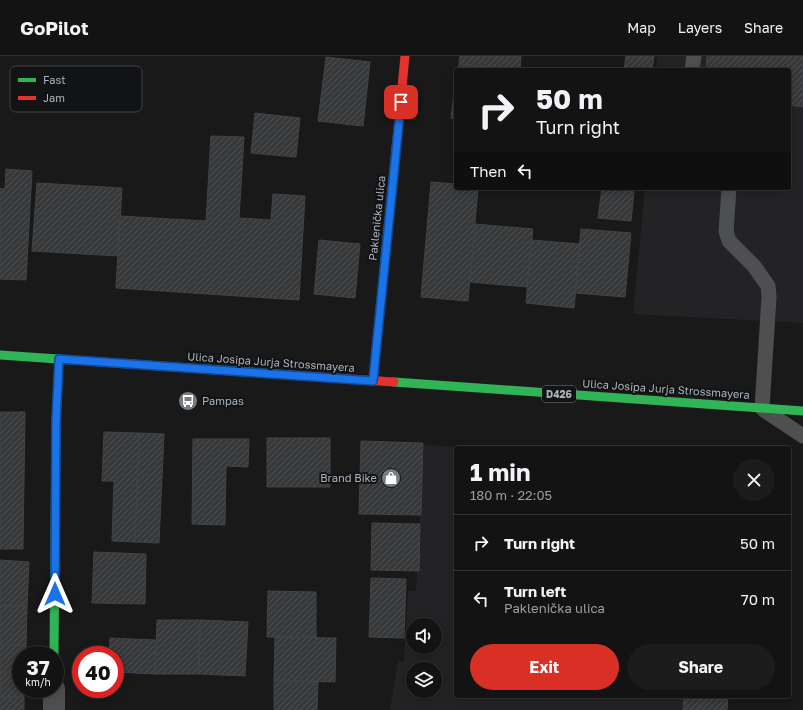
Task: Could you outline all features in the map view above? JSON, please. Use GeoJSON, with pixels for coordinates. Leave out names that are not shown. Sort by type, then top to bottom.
{"type":"FeatureCollection","features":[{"type":"Feature","properties":{"kind":"main road","name":"Paklenička ulica"},"geometry":{"type":"LineString","coordinates":[[373,381],[405,56]]}},
{"type":"Feature","properties":{"kind":"main road","name":"Ulica Josipa Jurja Strossmayera"},"geometry":{"type":"LineString","coordinates":[[0,356],[803,411]]}},
{"type":"Feature","properties":{"kind":"main road"},"geometry":{"type":"LineString","coordinates":[[54,646],[56,422],[59,359]]}},
{"type":"Feature","properties":{"kind":"street"},"geometry":{"type":"LineString","coordinates":[[54,698],[54,710]]}},
{"type":"Feature","properties":{"kind":"lane"},"geometry":{"type":"LineString","coordinates":[[692,68],[694,56]]}},
{"type":"Feature","properties":{"kind":"lane"},"geometry":{"type":"LineString","coordinates":[[729,190],[726,231],[729,241],[754,266],[768,286],[769,297],[762,408]]}},
{"type":"Feature","properties":{"kind":"lane"},"geometry":{"type":"LineString","coordinates":[[762,408],[803,400]]}},
{"type":"Feature","properties":{"kind":"lane"},"geometry":{"type":"LineString","coordinates":[[762,408],[803,436]]}},
{"type":"Feature","properties":{"kind":"shaded area"},"geometry":{"type":"Polygon","coordinates":[[[657,56],[803,56],[803,323],[633,314],[645,190],[791,190],[791,68],[656,68],[657,56]]]}},
{"type":"Feature","properties":{"kind":"shaded area"},"geometry":{"type":"Polygon","coordinates":[[[424,445],[454,446],[454,698],[728,698],[727,710],[390,710],[398,661],[404,662],[406,626],[406,654],[442,654],[442,618],[406,618],[408,591],[416,591],[424,445]]]}},
{"type":"Feature","properties":{"kind":"building"},"geometry":{"type":"Polygon","coordinates":[[[460,56],[521,56],[520,68],[500,68],[459,64],[460,56]]]}},
{"type":"Feature","properties":{"kind":"building"},"geometry":{"type":"Polygon","coordinates":[[[626,56],[654,56],[652,68],[624,68],[626,56]]]}},
{"type":"Feature","properties":{"kind":"building"},"geometry":{"type":"Polygon","coordinates":[[[707,56],[803,56],[803,107],[791,105],[791,68],[706,68],[707,56]]]}},
{"type":"Feature","properties":{"kind":"building"},"geometry":{"type":"Polygon","coordinates":[[[326,57],[370,62],[363,126],[318,121],[326,57]]]}},
{"type":"Feature","properties":{"kind":"building"},"geometry":{"type":"Polygon","coordinates":[[[459,64],[501,68],[458,68],[459,64]]]}},
{"type":"Feature","properties":{"kind":"building"},"geometry":{"type":"Polygon","coordinates":[[[454,93],[454,119],[451,118],[454,93]]]}},
{"type":"Feature","properties":{"kind":"building"},"geometry":{"type":"Polygon","coordinates":[[[255,113],[300,118],[296,157],[251,153],[255,113]]]}},
{"type":"Feature","properties":{"kind":"building"},"geometry":{"type":"Polygon","coordinates":[[[211,136],[244,137],[239,218],[271,220],[273,194],[305,196],[299,300],[116,288],[120,216],[206,221],[211,136]]]}},
{"type":"Feature","properties":{"kind":"building"},"geometry":{"type":"Polygon","coordinates":[[[6,169],[32,171],[26,280],[0,279],[0,188],[5,189],[6,169]]]}},
{"type":"Feature","properties":{"kind":"building"},"geometry":{"type":"Polygon","coordinates":[[[431,182],[454,184],[454,190],[478,190],[468,301],[421,297],[431,182]]]}},
{"type":"Feature","properties":{"kind":"building"},"geometry":{"type":"Polygon","coordinates":[[[37,183],[122,188],[118,256],[32,251],[37,183]]]}},
{"type":"Feature","properties":{"kind":"building"},"geometry":{"type":"Polygon","coordinates":[[[602,190],[634,192],[631,221],[598,218],[602,190]]]}},
{"type":"Feature","properties":{"kind":"building"},"geometry":{"type":"Polygon","coordinates":[[[475,224],[533,229],[527,287],[470,282],[475,224]]]}},
{"type":"Feature","properties":{"kind":"building"},"geometry":{"type":"Polygon","coordinates":[[[581,229],[631,233],[625,297],[575,293],[581,229]]]}},
{"type":"Feature","properties":{"kind":"building"},"geometry":{"type":"Polygon","coordinates":[[[319,240],[360,244],[355,298],[314,294],[319,240]]]}},
{"type":"Feature","properties":{"kind":"building"},"geometry":{"type":"Polygon","coordinates":[[[531,240],[580,244],[574,308],[526,303],[531,240]]]}},
{"type":"Feature","properties":{"kind":"building"},"geometry":{"type":"Polygon","coordinates":[[[0,412],[25,412],[23,549],[0,549],[0,412]]]}},
{"type":"Feature","properties":{"kind":"building"},"geometry":{"type":"Polygon","coordinates":[[[104,432],[139,433],[135,542],[112,541],[114,481],[102,481],[104,432]]]}},
{"type":"Feature","properties":{"kind":"building"},"geometry":{"type":"Polygon","coordinates":[[[139,433],[164,434],[159,543],[135,542],[139,433]]]}},
{"type":"Feature","properties":{"kind":"building"},"geometry":{"type":"Polygon","coordinates":[[[267,438],[330,438],[330,487],[267,487],[267,438]]]}},
{"type":"Feature","properties":{"kind":"building"},"geometry":{"type":"Polygon","coordinates":[[[193,439],[249,439],[248,467],[226,466],[225,525],[192,524],[193,439]]]}},
{"type":"Feature","properties":{"kind":"building","name":"Brand Bike"},"geometry":{"type":"Polygon","coordinates":[[[361,441],[423,443],[421,515],[359,514],[361,441]]]}},
{"type":"Feature","properties":{"kind":"building"},"geometry":{"type":"Polygon","coordinates":[[[372,523],[420,524],[419,571],[371,570],[372,523]]]}},
{"type":"Feature","properties":{"kind":"building"},"geometry":{"type":"Polygon","coordinates":[[[94,552],[146,554],[145,604],[92,603],[94,552]]]}},
{"type":"Feature","properties":{"kind":"building"},"geometry":{"type":"Polygon","coordinates":[[[0,560],[29,562],[27,606],[0,606],[0,560]]]}},
{"type":"Feature","properties":{"kind":"building"},"geometry":{"type":"Polygon","coordinates":[[[371,578],[406,579],[404,638],[369,637],[371,578]]]}},
{"type":"Feature","properties":{"kind":"building"},"geometry":{"type":"Polygon","coordinates":[[[268,591],[316,592],[316,637],[267,637],[268,591]]]}},
{"type":"Feature","properties":{"kind":"building"},"geometry":{"type":"Polygon","coordinates":[[[0,606],[27,606],[26,646],[0,645],[0,606]]]}},
{"type":"Feature","properties":{"kind":"building"},"geometry":{"type":"Polygon","coordinates":[[[157,620],[200,620],[199,674],[155,674],[157,620]]]}},
{"type":"Feature","properties":{"kind":"building"},"geometry":{"type":"Polygon","coordinates":[[[200,620],[248,622],[245,676],[199,674],[200,620]]]}},
{"type":"Feature","properties":{"kind":"building"},"geometry":{"type":"Polygon","coordinates":[[[275,637],[336,638],[335,682],[274,680],[275,637]]]}},
{"type":"Feature","properties":{"kind":"building"},"geometry":{"type":"Polygon","coordinates":[[[110,638],[156,640],[155,674],[124,672],[124,646],[110,646],[110,638]]]}},
{"type":"Feature","properties":{"kind":"building"},"geometry":{"type":"Polygon","coordinates":[[[0,645],[26,646],[12,646],[12,673],[0,672],[0,645]]]}},
{"type":"Feature","properties":{"kind":"building"},"geometry":{"type":"Polygon","coordinates":[[[0,672],[12,673],[12,697],[0,697],[0,672]]]}},
{"type":"Feature","properties":{"kind":"building"},"geometry":{"type":"Polygon","coordinates":[[[274,680],[318,682],[317,710],[274,710],[274,680]]]}},
{"type":"Feature","properties":{"kind":"building"},"geometry":{"type":"Polygon","coordinates":[[[0,697],[24,698],[24,710],[0,710],[0,697]]]}},
{"type":"Feature","properties":{"kind":"building"},"geometry":{"type":"Polygon","coordinates":[[[684,698],[728,698],[727,710],[683,710],[684,698]]]}},
{"type":"Feature","properties":{"kind":"traffic: fast"},"geometry":{"type":"LineString","coordinates":[[373,381],[397,139]]}},
{"type":"Feature","properties":{"kind":"traffic: fast"},"geometry":{"type":"LineString","coordinates":[[0,355],[276,374]]}},
{"type":"Feature","properties":{"kind":"traffic: fast"},"geometry":{"type":"LineString","coordinates":[[54,646],[56,422],[59,359]]}},
{"type":"Feature","properties":{"kind":"traffic: fast"},"geometry":{"type":"LineString","coordinates":[[394,382],[803,411]]}},
{"type":"Feature","properties":{"kind":"traffic: jam"},"geometry":{"type":"LineString","coordinates":[[397,139],[405,56]]}},
{"type":"Feature","properties":{"kind":"traffic: jam"},"geometry":{"type":"LineString","coordinates":[[276,374],[394,382]]}},
{"type":"Feature","properties":{"kind":"place","name":"Pampas"},"geometry":{"type":"Point","coordinates":[188,401]}},
{"type":"Feature","properties":{"kind":"place","name":"Brand Bike"},"geometry":{"type":"Point","coordinates":[391,478]}},
{"type":"Feature","properties":{"kind":"route"},"geometry":{"type":"LineString","coordinates":[[55,594],[56,422],[59,359],[373,381],[401,102]]}}]}
